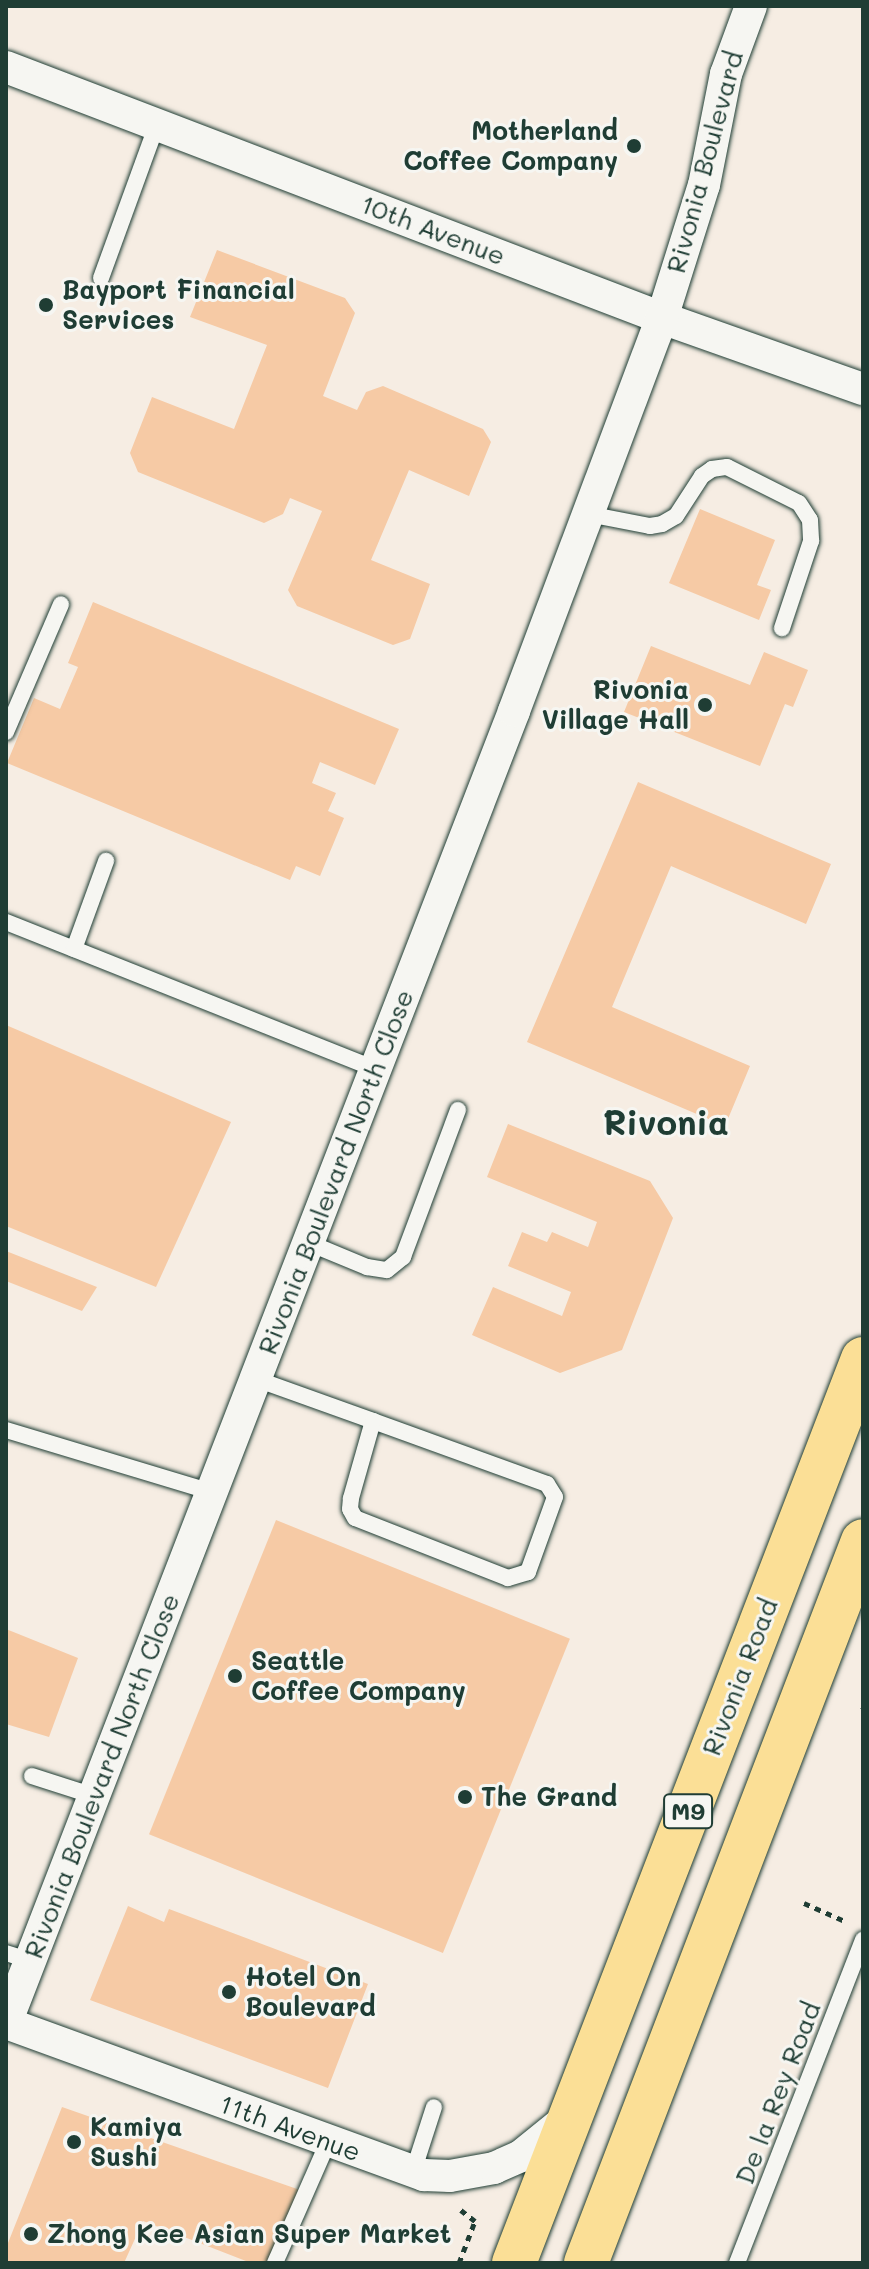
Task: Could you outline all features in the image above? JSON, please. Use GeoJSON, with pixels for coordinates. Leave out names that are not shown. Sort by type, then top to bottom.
{"type":"FeatureCollection","features":[{"type":"Feature","properties":{"kind":"main road","name":"Rivonia Road"},"geometry":{"type":"LineString","coordinates":[[514,2263],[863,1359]]}},
{"type":"Feature","properties":{"kind":"main road","name":"M9"},"geometry":{"type":"LineString","coordinates":[[586,2263],[863,1541]]}},
{"type":"Feature","properties":{"kind":"street","name":"Rivonia Boulevard"},"geometry":{"type":"LineString","coordinates":[[662,318],[704,185],[717,107],[755,9]]}},
{"type":"Feature","properties":{"kind":"street","name":"10th Avenue"},"geometry":{"type":"LineString","coordinates":[[6,67],[662,318],[863,389]]}},
{"type":"Feature","properties":{"kind":"street","name":"Rivonia Boulevard North Close"},"geometry":{"type":"LineString","coordinates":[[6,2023],[18,1957],[94,1796],[662,318]]}},
{"type":"Feature","properties":{"kind":"street","name":"11th Avenue"},"geometry":{"type":"LineString","coordinates":[[6,2023],[413,2172],[450,2176],[494,2168],[521,2156],[568,2118]]}},
{"type":"Feature","properties":{"kind":"lane"},"geometry":{"type":"LineString","coordinates":[[101,278],[157,124]]}},
{"type":"Feature","properties":{"kind":"lane"},"geometry":{"type":"LineString","coordinates":[[588,514],[650,526],[662,524],[676,516],[702,476],[712,469],[727,467],[799,503],[810,520],[811,541],[782,628]]}},
{"type":"Feature","properties":{"kind":"lane"},"geometry":{"type":"LineString","coordinates":[[6,732],[61,604]]}},
{"type":"Feature","properties":{"kind":"lane"},"geometry":{"type":"LineString","coordinates":[[74,949],[106,861]]}},
{"type":"Feature","properties":{"kind":"lane"},"geometry":{"type":"LineString","coordinates":[[6,922],[375,1069]]}},
{"type":"Feature","properties":{"kind":"lane"},"geometry":{"type":"LineString","coordinates":[[309,1243],[367,1267],[387,1270],[403,1257],[458,1110]]}},
{"type":"Feature","properties":{"kind":"lane"},"geometry":{"type":"LineString","coordinates":[[256,1379],[373,1421],[552,1488],[555,1497],[528,1572],[508,1578],[355,1518],[350,1509],[351,1498],[373,1421]]}},
{"type":"Feature","properties":{"kind":"lane"},"geometry":{"type":"LineString","coordinates":[[6,1430],[212,1492]]}},
{"type":"Feature","properties":{"kind":"lane"},"geometry":{"type":"LineString","coordinates":[[32,1776],[94,1796]]}},
{"type":"Feature","properties":{"kind":"lane","name":"De la Rey Road"},"geometry":{"type":"LineString","coordinates":[[737,2263],[863,1940]]}},
{"type":"Feature","properties":{"kind":"lane"},"geometry":{"type":"LineString","coordinates":[[413,2172],[434,2107]]}},
{"type":"Feature","properties":{"kind":"lane"},"geometry":{"type":"LineString","coordinates":[[275,2263],[328,2142]]}},
{"type":"Feature","properties":{"kind":"path"},"geometry":{"type":"LineString","coordinates":[[804,1903],[851,1924]]}},
{"type":"Feature","properties":{"kind":"building"},"geometry":{"type":"Polygon","coordinates":[[[217,250],[345,298],[355,313],[323,396],[357,410],[366,392],[383,386],[483,429],[491,442],[469,496],[409,470],[371,560],[430,584],[410,639],[393,645],[297,606],[288,590],[322,511],[290,498],[283,514],[264,523],[138,472],[130,453],[152,397],[234,429],[267,345],[190,317],[217,250]]]}},
{"type":"Feature","properties":{"kind":"building"},"geometry":{"type":"Polygon","coordinates":[[[700,509],[775,540],[757,585],[771,590],[759,620],[669,583],[700,509]]]}},
{"type":"Feature","properties":{"kind":"building"},"geometry":{"type":"Polygon","coordinates":[[[93,602],[399,729],[375,785],[320,762],[312,783],[336,793],[328,811],[344,818],[320,876],[296,866],[290,880],[7,763],[34,698],[60,709],[78,667],[68,663],[93,602]]]}},
{"type":"Feature","properties":{"kind":"building","name":"Rivonia Village Hall"},"geometry":{"type":"Polygon","coordinates":[[[651,646],[750,685],[764,652],[808,670],[793,707],[785,704],[760,766],[624,712],[651,646]]]}},
{"type":"Feature","properties":{"kind":"building"},"geometry":{"type":"Polygon","coordinates":[[[638,782],[831,864],[806,924],[671,866],[612,1007],[750,1066],[725,1126],[527,1042],[638,782]]]}},
{"type":"Feature","properties":{"kind":"building"},"geometry":{"type":"Polygon","coordinates":[[[6,1025],[231,1122],[156,1287],[6,1226],[6,1025]]]}},
{"type":"Feature","properties":{"kind":"building"},"geometry":{"type":"Polygon","coordinates":[[[508,1124],[650,1181],[673,1218],[622,1350],[560,1373],[472,1335],[493,1287],[562,1316],[571,1292],[508,1266],[522,1232],[547,1242],[552,1232],[588,1247],[597,1222],[487,1177],[508,1124]]]}},
{"type":"Feature","properties":{"kind":"building"},"geometry":{"type":"Polygon","coordinates":[[[6,1251],[97,1287],[82,1311],[6,1281],[6,1251]]]}},
{"type":"Feature","properties":{"kind":"building"},"geometry":{"type":"Polygon","coordinates":[[[276,1520],[570,1639],[443,1953],[149,1834],[276,1520]]]}},
{"type":"Feature","properties":{"kind":"building"},"geometry":{"type":"Polygon","coordinates":[[[6,1629],[78,1658],[49,1737],[6,1724],[6,1629]]]}},
{"type":"Feature","properties":{"kind":"building","name":"Hotel On Boulevard"},"geometry":{"type":"Polygon","coordinates":[[[128,1906],[164,1922],[169,1909],[368,1984],[328,2088],[90,2000],[128,1906]]]}},
{"type":"Feature","properties":{"kind":"building"},"geometry":{"type":"Polygon","coordinates":[[[62,2107],[300,2190],[271,2263],[251,2263],[143,2221],[124,2263],[6,2263],[6,2248],[62,2107]]]}},
{"type":"Feature","properties":{"kind":"place","name":"Motherland Coffee Company"},"geometry":{"type":"Point","coordinates":[634,146]}},
{"type":"Feature","properties":{"kind":"place","name":"Bayport Financial Services"},"geometry":{"type":"Point","coordinates":[46,305]}},
{"type":"Feature","properties":{"kind":"place","name":"Rivonia Village Hall"},"geometry":{"type":"Point","coordinates":[705,705]}},
{"type":"Feature","properties":{"kind":"place","name":"Seattle Coffee Company"},"geometry":{"type":"Point","coordinates":[235,1676]}},
{"type":"Feature","properties":{"kind":"place","name":"The Grand"},"geometry":{"type":"Point","coordinates":[465,1797]}},
{"type":"Feature","properties":{"kind":"place","name":"Hotel On Boulevard"},"geometry":{"type":"Point","coordinates":[229,1992]}},
{"type":"Feature","properties":{"kind":"place","name":"Kamiya Sushi"},"geometry":{"type":"Point","coordinates":[74,2142]}},
{"type":"Feature","properties":{"kind":"place","name":"Zhong Kee Asian Super Market"},"geometry":{"type":"Point","coordinates":[31,2234]}},
{"type":"Feature","properties":{"kind":"district","name":"Rivonia"},"geometry":{"type":"Point","coordinates":[666,1122]}}]}
